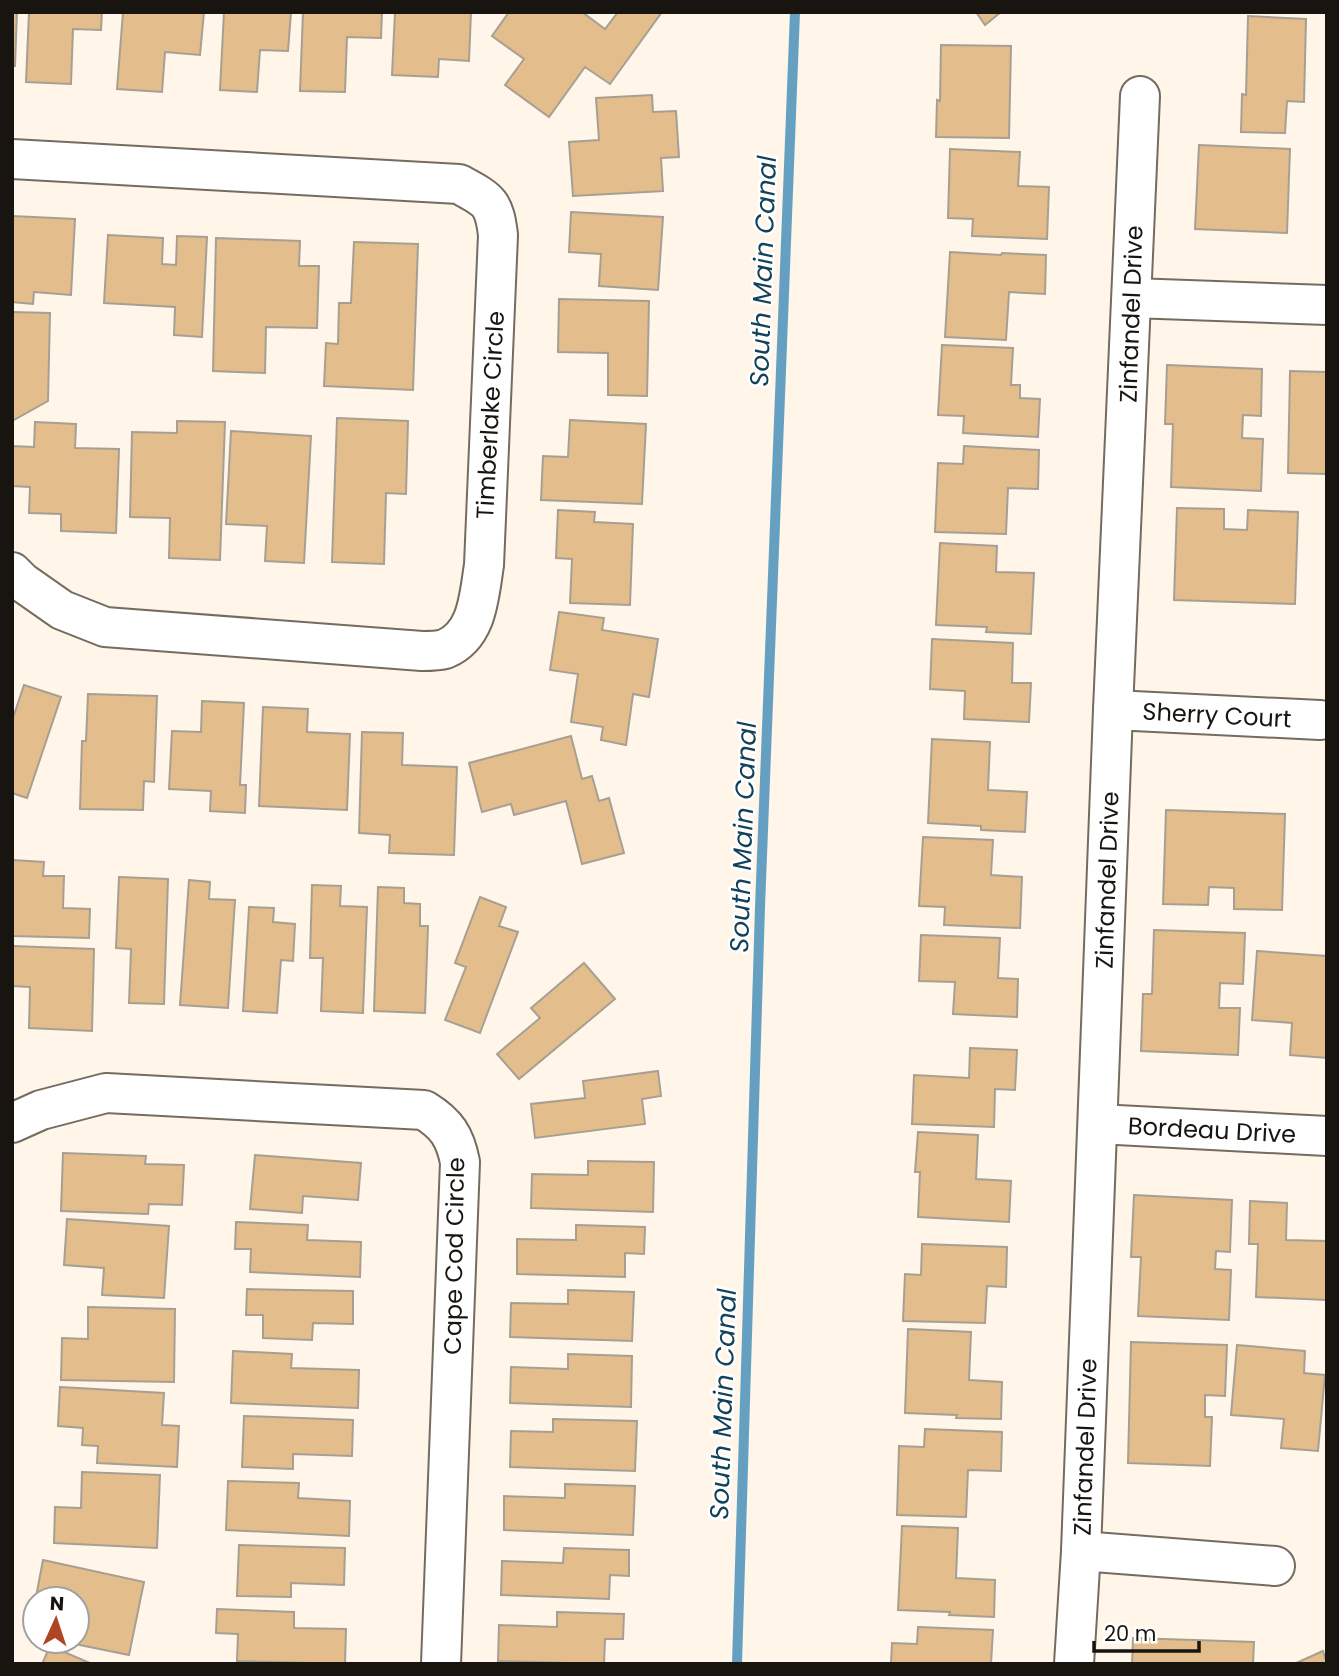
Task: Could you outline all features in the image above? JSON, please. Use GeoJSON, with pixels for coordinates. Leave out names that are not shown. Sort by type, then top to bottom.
{"type":"FeatureCollection","features":[{"type":"Feature","properties":{"kind":"street","name":"Zinfandel Drive"},"geometry":{"type":"LineString","coordinates":[[1074,1664],[1082,1551],[1113,710],[1140,96]]}},
{"type":"Feature","properties":{"kind":"street","name":"Timberlake Circle"},"geometry":{"type":"LineString","coordinates":[[12,159],[459,184],[486,198],[496,215],[498,235],[484,565],[478,607],[470,628],[458,641],[443,650],[422,651],[105,627],[62,610],[12,572]]}},
{"type":"Feature","properties":{"kind":"street"},"geometry":{"type":"LineString","coordinates":[[1132,298],[1327,305]]}},
{"type":"Feature","properties":{"kind":"street","name":"Sherry Court"},"geometry":{"type":"LineString","coordinates":[[1113,710],[1320,720]]}},
{"type":"Feature","properties":{"kind":"street","name":"Cape Cod Circle"},"geometry":{"type":"LineString","coordinates":[[12,1123],[41,1110],[106,1093],[424,1110],[438,1119],[456,1141],[460,1162],[441,1664]]}},
{"type":"Feature","properties":{"kind":"street","name":"Bordeau Drive"},"geometry":{"type":"LineString","coordinates":[[1098,1124],[1327,1136]]}},
{"type":"Feature","properties":{"kind":"street"},"geometry":{"type":"LineString","coordinates":[[1082,1551],[1275,1566]]}},
{"type":"Feature","properties":{"kind":"building"},"geometry":{"type":"Polygon","coordinates":[[[12,12],[17,12],[15,66],[12,66],[12,12]]]}},
{"type":"Feature","properties":{"kind":"building"},"geometry":{"type":"Polygon","coordinates":[[[29,12],[102,12],[101,30],[73,29],[71,84],[26,82],[29,12]]]}},
{"type":"Feature","properties":{"kind":"building"},"geometry":{"type":"Polygon","coordinates":[[[123,12],[204,12],[200,55],[165,52],[162,92],[117,89],[123,12]]]}},
{"type":"Feature","properties":{"kind":"building"},"geometry":{"type":"Polygon","coordinates":[[[224,12],[291,12],[288,51],[260,50],[257,92],[220,90],[224,12]]]}},
{"type":"Feature","properties":{"kind":"building"},"geometry":{"type":"Polygon","coordinates":[[[303,12],[382,12],[381,38],[347,37],[345,92],[300,91],[303,12]]]}},
{"type":"Feature","properties":{"kind":"building"},"geometry":{"type":"Polygon","coordinates":[[[395,12],[471,12],[469,61],[439,59],[438,77],[392,75],[395,12]]]}},
{"type":"Feature","properties":{"kind":"building"},"geometry":{"type":"Polygon","coordinates":[[[509,12],[582,12],[605,29],[618,12],[662,12],[610,84],[585,67],[549,117],[505,85],[524,59],[492,36],[509,12]]]}},
{"type":"Feature","properties":{"kind":"building"},"geometry":{"type":"Polygon","coordinates":[[[976,12],[1001,12],[985,25],[976,12]]]}},
{"type":"Feature","properties":{"kind":"building"},"geometry":{"type":"Polygon","coordinates":[[[1248,16],[1306,19],[1304,102],[1287,101],[1285,133],[1241,132],[1242,94],[1246,95],[1248,16]]]}},
{"type":"Feature","properties":{"kind":"building"},"geometry":{"type":"Polygon","coordinates":[[[941,45],[1011,46],[1009,138],[936,137],[941,45]]]}},
{"type":"Feature","properties":{"kind":"building"},"geometry":{"type":"Polygon","coordinates":[[[652,95],[653,112],[676,111],[679,157],[661,158],[663,191],[573,196],[569,142],[599,140],[596,98],[652,95]]]}},
{"type":"Feature","properties":{"kind":"building"},"geometry":{"type":"Polygon","coordinates":[[[1199,145],[1290,149],[1287,233],[1195,229],[1199,145]]]}},
{"type":"Feature","properties":{"kind":"building"},"geometry":{"type":"Polygon","coordinates":[[[950,149],[1020,152],[1018,186],[1049,187],[1047,239],[972,236],[973,219],[948,218],[950,149]]]}},
{"type":"Feature","properties":{"kind":"building"},"geometry":{"type":"Polygon","coordinates":[[[571,212],[663,217],[658,290],[599,286],[601,254],[569,252],[571,212]]]}},
{"type":"Feature","properties":{"kind":"building"},"geometry":{"type":"Polygon","coordinates":[[[12,216],[75,219],[71,295],[34,292],[33,304],[12,302],[12,216]]]}},
{"type":"Feature","properties":{"kind":"building"},"geometry":{"type":"Polygon","coordinates":[[[108,235],[163,238],[162,264],[176,265],[177,236],[207,237],[202,337],[174,335],[175,307],[104,303],[108,235]]]}},
{"type":"Feature","properties":{"kind":"building"},"geometry":{"type":"Polygon","coordinates":[[[216,238],[300,241],[299,266],[319,266],[317,328],[266,327],[265,373],[213,371],[216,238]]]}},
{"type":"Feature","properties":{"kind":"building"},"geometry":{"type":"Polygon","coordinates":[[[354,242],[418,244],[413,390],[324,386],[326,343],[338,344],[339,303],[351,303],[354,242]]]}},
{"type":"Feature","properties":{"kind":"building"},"geometry":{"type":"Polygon","coordinates":[[[950,252],[1046,255],[1045,294],[1009,292],[1006,340],[945,337],[950,252]]]}},
{"type":"Feature","properties":{"kind":"building"},"geometry":{"type":"Polygon","coordinates":[[[559,299],[649,301],[647,396],[608,395],[608,353],[558,352],[559,299]]]}},
{"type":"Feature","properties":{"kind":"building"},"geometry":{"type":"Polygon","coordinates":[[[12,312],[50,313],[48,401],[12,421],[12,312]]]}},
{"type":"Feature","properties":{"kind":"building"},"geometry":{"type":"Polygon","coordinates":[[[942,345],[1013,348],[1011,385],[1020,385],[1020,398],[1040,399],[1038,437],[963,433],[964,416],[938,415],[942,345]]]}},
{"type":"Feature","properties":{"kind":"building"},"geometry":{"type":"Polygon","coordinates":[[[1167,365],[1262,369],[1261,416],[1243,415],[1242,438],[1263,439],[1261,491],[1171,487],[1173,424],[1165,424],[1167,365]]]}},
{"type":"Feature","properties":{"kind":"building"},"geometry":{"type":"Polygon","coordinates":[[[1290,371],[1327,372],[1327,474],[1288,473],[1290,371]]]}},
{"type":"Feature","properties":{"kind":"building"},"geometry":{"type":"Polygon","coordinates":[[[337,418],[408,421],[406,494],[386,493],[384,564],[332,562],[337,418]]]}},
{"type":"Feature","properties":{"kind":"building"},"geometry":{"type":"Polygon","coordinates":[[[570,420],[646,424],[642,504],[541,500],[543,456],[568,457],[570,420]]]}},
{"type":"Feature","properties":{"kind":"building"},"geometry":{"type":"Polygon","coordinates":[[[177,421],[225,422],[220,560],[169,558],[170,518],[130,517],[132,432],[177,433],[177,421]]]}},
{"type":"Feature","properties":{"kind":"building"},"geometry":{"type":"Polygon","coordinates":[[[35,422],[76,424],[75,448],[119,449],[116,533],[61,531],[61,514],[29,513],[30,487],[12,486],[12,446],[34,447],[35,422]]]}},
{"type":"Feature","properties":{"kind":"building"},"geometry":{"type":"Polygon","coordinates":[[[231,431],[311,436],[304,563],[265,561],[267,526],[226,524],[231,431]]]}},
{"type":"Feature","properties":{"kind":"building"},"geometry":{"type":"Polygon","coordinates":[[[964,446],[1039,450],[1038,489],[1008,488],[1006,534],[935,532],[938,463],[963,464],[964,446]]]}},
{"type":"Feature","properties":{"kind":"building"},"geometry":{"type":"Polygon","coordinates":[[[1177,508],[1224,509],[1224,529],[1247,530],[1248,510],[1298,512],[1295,604],[1174,600],[1177,508]]]}},
{"type":"Feature","properties":{"kind":"building"},"geometry":{"type":"Polygon","coordinates":[[[558,510],[595,512],[594,522],[633,524],[630,605],[570,603],[572,559],[556,558],[558,510]]]}},
{"type":"Feature","properties":{"kind":"building"},"geometry":{"type":"Polygon","coordinates":[[[940,543],[997,546],[996,572],[1034,573],[1031,634],[986,632],[987,627],[936,625],[940,543]]]}},
{"type":"Feature","properties":{"kind":"building"},"geometry":{"type":"Polygon","coordinates":[[[559,612],[604,618],[602,630],[658,639],[649,697],[633,694],[626,745],[601,740],[603,727],[571,722],[578,674],[550,670],[559,612]]]}},
{"type":"Feature","properties":{"kind":"building"},"geometry":{"type":"Polygon","coordinates":[[[932,639],[1013,643],[1012,683],[1031,683],[1029,722],[964,719],[965,691],[930,689],[932,639]]]}},
{"type":"Feature","properties":{"kind":"building"},"geometry":{"type":"Polygon","coordinates":[[[24,685],[61,697],[27,798],[12,793],[12,721],[24,685]]]}},
{"type":"Feature","properties":{"kind":"building"},"geometry":{"type":"Polygon","coordinates":[[[88,694],[157,696],[154,782],[144,781],[143,810],[80,809],[82,741],[86,741],[88,694]]]}},
{"type":"Feature","properties":{"kind":"building"},"geometry":{"type":"Polygon","coordinates":[[[202,701],[244,703],[240,785],[246,785],[245,813],[210,811],[211,791],[169,789],[172,731],[201,732],[202,701]]]}},
{"type":"Feature","properties":{"kind":"building"},"geometry":{"type":"Polygon","coordinates":[[[263,707],[308,709],[307,732],[350,734],[347,810],[259,806],[263,707]]]}},
{"type":"Feature","properties":{"kind":"building"},"geometry":{"type":"Polygon","coordinates":[[[362,732],[403,733],[402,765],[457,767],[454,855],[389,853],[390,835],[359,833],[362,732]]]}},
{"type":"Feature","properties":{"kind":"building"},"geometry":{"type":"Polygon","coordinates":[[[571,736],[582,779],[592,776],[599,801],[609,798],[624,853],[582,864],[566,801],[514,815],[511,804],[482,812],[469,763],[571,736]]]}},
{"type":"Feature","properties":{"kind":"building"},"geometry":{"type":"Polygon","coordinates":[[[932,739],[990,742],[988,790],[1027,792],[1025,832],[928,823],[932,739]]]}},
{"type":"Feature","properties":{"kind":"building"},"geometry":{"type":"Polygon","coordinates":[[[1166,810],[1285,814],[1282,910],[1234,909],[1234,888],[1209,887],[1208,905],[1163,904],[1166,810]]]}},
{"type":"Feature","properties":{"kind":"building"},"geometry":{"type":"Polygon","coordinates":[[[923,837],[993,840],[991,875],[1022,877],[1020,928],[944,925],[945,907],[919,906],[923,837]]]}},
{"type":"Feature","properties":{"kind":"building"},"geometry":{"type":"Polygon","coordinates":[[[12,860],[44,862],[43,876],[64,876],[63,908],[90,909],[89,938],[12,936],[12,860]]]}},
{"type":"Feature","properties":{"kind":"building"},"geometry":{"type":"Polygon","coordinates":[[[119,877],[168,879],[164,1004],[129,1003],[131,949],[116,948],[119,877]]]}},
{"type":"Feature","properties":{"kind":"building"},"geometry":{"type":"Polygon","coordinates":[[[189,880],[210,882],[209,899],[235,900],[228,1008],[180,1005],[189,880]]]}},
{"type":"Feature","properties":{"kind":"building"},"geometry":{"type":"Polygon","coordinates":[[[312,885],[341,886],[340,906],[367,907],[363,1013],[321,1011],[323,958],[310,958],[312,885]]]}},
{"type":"Feature","properties":{"kind":"building"},"geometry":{"type":"Polygon","coordinates":[[[378,887],[404,888],[404,903],[420,904],[420,926],[428,926],[425,1013],[374,1011],[378,887]]]}},
{"type":"Feature","properties":{"kind":"building"},"geometry":{"type":"Polygon","coordinates":[[[480,897],[506,907],[499,926],[518,932],[480,1033],[445,1020],[466,967],[455,963],[480,897]]]}},
{"type":"Feature","properties":{"kind":"building"},"geometry":{"type":"Polygon","coordinates":[[[249,907],[274,908],[273,922],[295,924],[293,961],[281,960],[277,1013],[243,1011],[249,907]]]}},
{"type":"Feature","properties":{"kind":"building"},"geometry":{"type":"Polygon","coordinates":[[[1154,930],[1245,933],[1243,984],[1220,983],[1219,1008],[1240,1008],[1238,1055],[1141,1051],[1143,994],[1152,994],[1154,930]]]}},
{"type":"Feature","properties":{"kind":"building"},"geometry":{"type":"Polygon","coordinates":[[[921,935],[1000,938],[998,978],[1018,979],[1017,1017],[953,1014],[955,982],[919,981],[921,935]]]}},
{"type":"Feature","properties":{"kind":"building"},"geometry":{"type":"Polygon","coordinates":[[[12,946],[94,949],[92,1031],[29,1028],[30,987],[12,986],[12,946]]]}},
{"type":"Feature","properties":{"kind":"building"},"geometry":{"type":"Polygon","coordinates":[[[1257,951],[1327,956],[1327,1058],[1290,1055],[1292,1023],[1252,1020],[1257,951]]]}},
{"type":"Feature","properties":{"kind":"building"},"geometry":{"type":"Polygon","coordinates":[[[584,963],[615,999],[519,1079],[497,1054],[540,1018],[531,1008],[584,963]]]}},
{"type":"Feature","properties":{"kind":"building"},"geometry":{"type":"Polygon","coordinates":[[[970,1048],[1017,1050],[1015,1090],[995,1089],[994,1127],[912,1124],[914,1075],[969,1078],[970,1048]]]}},
{"type":"Feature","properties":{"kind":"building"},"geometry":{"type":"Polygon","coordinates":[[[658,1071],[661,1096],[642,1099],[645,1124],[535,1138],[531,1104],[585,1098],[583,1081],[658,1071]]]}},
{"type":"Feature","properties":{"kind":"building"},"geometry":{"type":"Polygon","coordinates":[[[918,1132],[978,1135],[976,1179],[1011,1181],[1009,1222],[918,1217],[920,1172],[915,1172],[918,1132]]]}},
{"type":"Feature","properties":{"kind":"building"},"geometry":{"type":"Polygon","coordinates":[[[63,1153],[146,1156],[145,1164],[184,1165],[182,1205],[149,1204],[148,1214],[61,1211],[63,1153]]]}},
{"type":"Feature","properties":{"kind":"building"},"geometry":{"type":"Polygon","coordinates":[[[255,1155],[361,1163],[358,1200],[303,1196],[302,1213],[250,1209],[255,1155]]]}},
{"type":"Feature","properties":{"kind":"building"},"geometry":{"type":"Polygon","coordinates":[[[588,1161],[654,1162],[653,1212],[531,1208],[532,1174],[588,1175],[588,1161]]]}},
{"type":"Feature","properties":{"kind":"building"},"geometry":{"type":"Polygon","coordinates":[[[1134,1195],[1232,1200],[1230,1252],[1216,1251],[1215,1269],[1231,1270],[1229,1320],[1138,1316],[1141,1257],[1131,1257],[1134,1195]]]}},
{"type":"Feature","properties":{"kind":"building"},"geometry":{"type":"Polygon","coordinates":[[[1250,1201],[1287,1203],[1286,1240],[1327,1241],[1327,1300],[1256,1297],[1258,1244],[1249,1244],[1250,1201]]]}},
{"type":"Feature","properties":{"kind":"building"},"geometry":{"type":"Polygon","coordinates":[[[67,1219],[169,1226],[164,1298],[102,1295],[104,1268],[64,1265],[67,1219]]]}},
{"type":"Feature","properties":{"kind":"building"},"geometry":{"type":"Polygon","coordinates":[[[236,1222],[308,1225],[307,1240],[361,1242],[360,1277],[250,1272],[251,1249],[235,1249],[236,1222]]]}},
{"type":"Feature","properties":{"kind":"building"},"geometry":{"type":"Polygon","coordinates":[[[576,1225],[645,1227],[644,1254],[625,1253],[625,1277],[517,1274],[517,1239],[576,1240],[576,1225]]]}},
{"type":"Feature","properties":{"kind":"building"},"geometry":{"type":"Polygon","coordinates":[[[922,1244],[1007,1247],[1006,1287],[987,1286],[985,1323],[903,1321],[905,1274],[921,1275],[922,1244]]]}},
{"type":"Feature","properties":{"kind":"building"},"geometry":{"type":"Polygon","coordinates":[[[247,1289],[353,1291],[353,1324],[313,1323],[312,1340],[263,1338],[263,1315],[246,1315],[247,1289]]]}},
{"type":"Feature","properties":{"kind":"building"},"geometry":{"type":"Polygon","coordinates":[[[568,1290],[634,1292],[632,1341],[510,1337],[511,1303],[568,1304],[568,1290]]]}},
{"type":"Feature","properties":{"kind":"building"},"geometry":{"type":"Polygon","coordinates":[[[88,1307],[175,1309],[174,1382],[61,1380],[62,1338],[88,1339],[88,1307]]]}},
{"type":"Feature","properties":{"kind":"building"},"geometry":{"type":"Polygon","coordinates":[[[908,1329],[971,1332],[969,1380],[1002,1382],[1001,1419],[905,1413],[908,1329]]]}},
{"type":"Feature","properties":{"kind":"building"},"geometry":{"type":"Polygon","coordinates":[[[1131,1342],[1227,1345],[1225,1396],[1205,1395],[1205,1417],[1212,1417],[1210,1466],[1128,1463],[1131,1342]]]}},
{"type":"Feature","properties":{"kind":"building"},"geometry":{"type":"Polygon","coordinates":[[[1237,1345],[1305,1351],[1304,1373],[1325,1375],[1318,1451],[1281,1448],[1284,1419],[1231,1415],[1237,1345]]]}},
{"type":"Feature","properties":{"kind":"building"},"geometry":{"type":"Polygon","coordinates":[[[233,1351],[292,1354],[291,1368],[359,1370],[358,1408],[231,1403],[233,1351]]]}},
{"type":"Feature","properties":{"kind":"building"},"geometry":{"type":"Polygon","coordinates":[[[568,1354],[632,1356],[631,1407],[510,1403],[511,1367],[568,1369],[568,1354]]]}},
{"type":"Feature","properties":{"kind":"building"},"geometry":{"type":"Polygon","coordinates":[[[60,1387],[164,1393],[162,1425],[179,1426],[177,1467],[97,1463],[98,1446],[82,1445],[83,1428],[58,1426],[60,1387]]]}},
{"type":"Feature","properties":{"kind":"building"},"geometry":{"type":"Polygon","coordinates":[[[244,1416],[353,1420],[352,1456],[293,1454],[293,1469],[242,1467],[244,1416]]]}},
{"type":"Feature","properties":{"kind":"building"},"geometry":{"type":"Polygon","coordinates":[[[553,1419],[637,1421],[635,1471],[510,1467],[511,1431],[553,1432],[553,1419]]]}},
{"type":"Feature","properties":{"kind":"building"},"geometry":{"type":"Polygon","coordinates":[[[925,1429],[1002,1432],[1001,1471],[968,1470],[966,1517],[897,1515],[899,1446],[924,1447],[925,1429]]]}},
{"type":"Feature","properties":{"kind":"building"},"geometry":{"type":"Polygon","coordinates":[[[82,1472],[160,1475],[157,1548],[54,1543],[55,1507],[81,1508],[82,1472]]]}},
{"type":"Feature","properties":{"kind":"building"},"geometry":{"type":"Polygon","coordinates":[[[228,1481],[299,1483],[298,1498],[350,1501],[349,1536],[226,1530],[228,1481]]]}},
{"type":"Feature","properties":{"kind":"building"},"geometry":{"type":"Polygon","coordinates":[[[565,1484],[635,1486],[633,1535],[504,1530],[504,1496],[565,1498],[565,1484]]]}},
{"type":"Feature","properties":{"kind":"building"},"geometry":{"type":"Polygon","coordinates":[[[902,1526],[958,1528],[956,1578],[995,1580],[994,1617],[898,1610],[902,1526]]]}},
{"type":"Feature","properties":{"kind":"building"},"geometry":{"type":"Polygon","coordinates":[[[239,1545],[345,1548],[344,1585],[291,1583],[291,1597],[237,1596],[239,1545]]]}},
{"type":"Feature","properties":{"kind":"building"},"geometry":{"type":"Polygon","coordinates":[[[564,1548],[629,1550],[629,1576],[610,1575],[609,1599],[501,1595],[502,1561],[563,1563],[564,1548]]]}},
{"type":"Feature","properties":{"kind":"building"},"geometry":{"type":"Polygon","coordinates":[[[43,1560],[144,1582],[129,1655],[91,1647],[91,1585],[38,1585],[43,1560]]]}},
{"type":"Feature","properties":{"kind":"building"},"geometry":{"type":"Polygon","coordinates":[[[217,1609],[294,1612],[294,1628],[346,1629],[345,1664],[237,1661],[238,1634],[216,1633],[217,1609]]]}},
{"type":"Feature","properties":{"kind":"building"},"geometry":{"type":"Polygon","coordinates":[[[557,1612],[624,1614],[623,1639],[605,1639],[604,1664],[498,1661],[499,1625],[557,1627],[557,1612]]]}},
{"type":"Feature","properties":{"kind":"building"},"geometry":{"type":"Polygon","coordinates":[[[918,1627],[993,1630],[991,1664],[891,1664],[892,1643],[917,1644],[918,1627]]]}},
{"type":"Feature","properties":{"kind":"building"},"geometry":{"type":"Polygon","coordinates":[[[1133,1638],[1254,1642],[1253,1664],[1132,1664],[1133,1638]]]}},
{"type":"Feature","properties":{"kind":"building"},"geometry":{"type":"Polygon","coordinates":[[[1323,1651],[1327,1664],[1294,1664],[1323,1651]]]}},
{"type":"Feature","properties":{"kind":"building"},"geometry":{"type":"Polygon","coordinates":[[[46,1655],[71,1655],[92,1664],[42,1664],[46,1655]]]}},
{"type":"Feature","properties":{"kind":"waterway","name":"South Main Canal"},"geometry":{"type":"LineString","coordinates":[[737,1664],[760,907],[795,12]]}}]}
